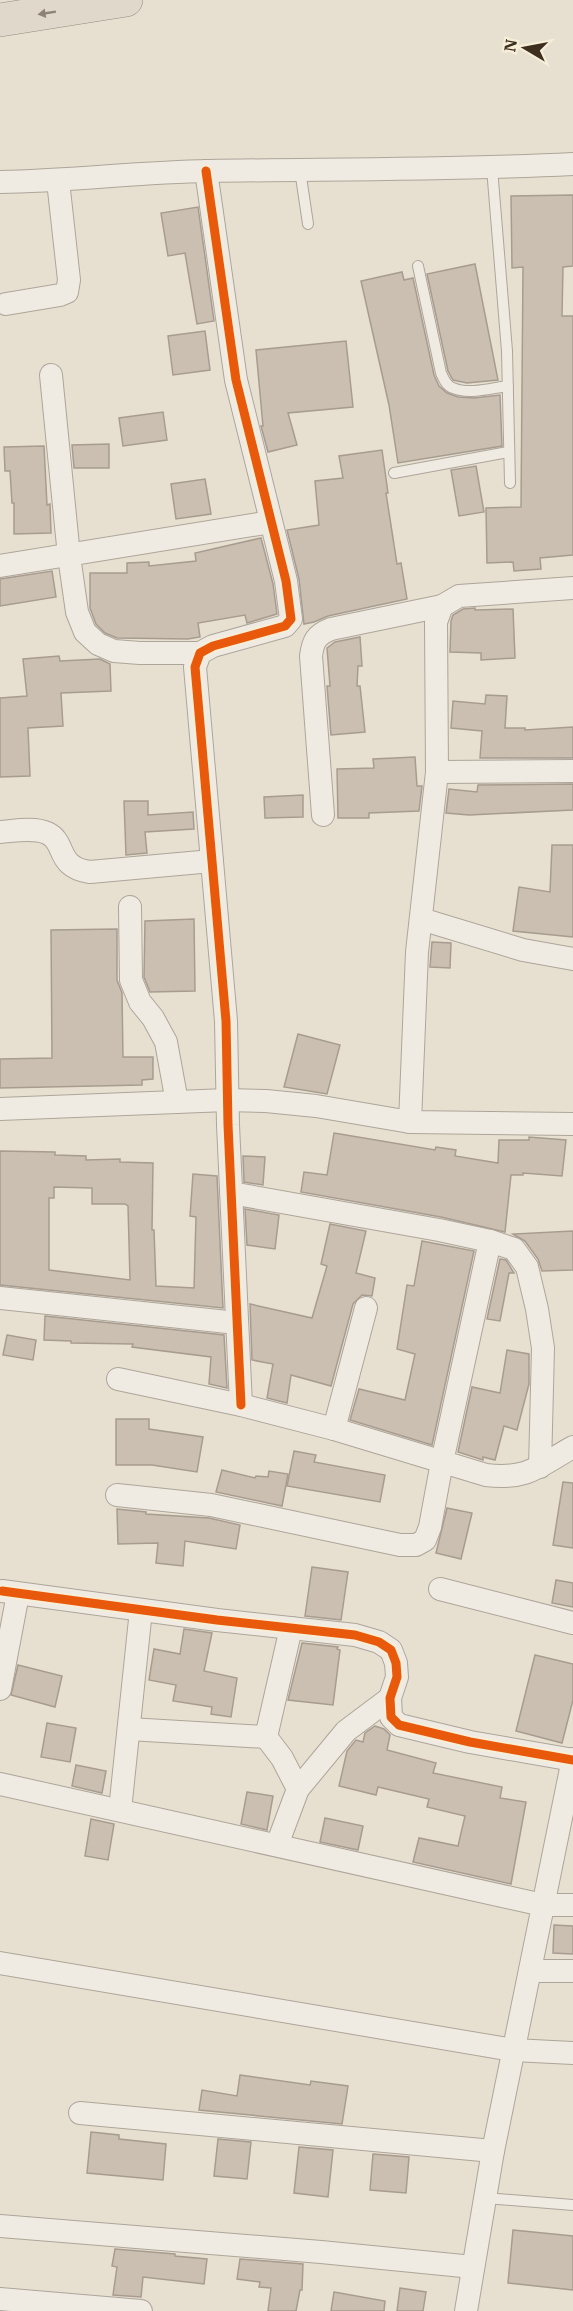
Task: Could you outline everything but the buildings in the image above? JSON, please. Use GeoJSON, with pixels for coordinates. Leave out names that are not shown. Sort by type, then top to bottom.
{"type":"FeatureCollection","features":[{"type":"Feature","properties":{"kind":"highway"},"geometry":{"type":"LineString","coordinates":[[0,20],[126,0]]}},
{"type":"Feature","properties":{"kind":"street"},"geometry":{"type":"LineString","coordinates":[[0,182],[58,181],[206,171],[492,168],[573,164]]}},
{"type":"Feature","properties":{"kind":"street"},"geometry":{"type":"LineString","coordinates":[[51,375],[69,556],[77,612],[85,632],[98,644],[114,651],[200,653],[213,646],[285,626],[291,618],[286,581],[236,380],[206,171]]}},
{"type":"Feature","properties":{"kind":"street"},"geometry":{"type":"LineString","coordinates":[[6,304],[67,292],[69,280],[58,181]]}},
{"type":"Feature","properties":{"kind":"street"},"geometry":{"type":"LineString","coordinates":[[0,566],[271,522]]}},
{"type":"Feature","properties":{"kind":"street"},"geometry":{"type":"LineString","coordinates":[[323,815],[310,656],[313,642],[320,633],[442,606],[459,596],[573,588]]}},
{"type":"Feature","properties":{"kind":"street"},"geometry":{"type":"LineString","coordinates":[[410,1122],[417,952],[437,772],[436,622],[442,606]]}},
{"type":"Feature","properties":{"kind":"street"},"geometry":{"type":"LineString","coordinates":[[200,653],[195,668],[226,1021],[227,1101],[241,1405]]}},
{"type":"Feature","properties":{"kind":"street"},"geometry":{"type":"LineString","coordinates":[[437,772],[573,771]]}},
{"type":"Feature","properties":{"kind":"street"},"geometry":{"type":"LineString","coordinates":[[0,832],[38,831],[49,834],[56,841],[62,855],[71,866],[90,872],[212,861]]}},
{"type":"Feature","properties":{"kind":"street"},"geometry":{"type":"LineString","coordinates":[[130,907],[131,980],[140,1002],[153,1018],[166,1042],[177,1102]]}},
{"type":"Feature","properties":{"kind":"street"},"geometry":{"type":"LineString","coordinates":[[421,918],[523,950],[573,959]]}},
{"type":"Feature","properties":{"kind":"street"},"geometry":{"type":"LineString","coordinates":[[0,1109],[266,1101],[316,1106],[410,1122],[573,1124]]}},
{"type":"Feature","properties":{"kind":"street"},"geometry":{"type":"LineString","coordinates":[[231,1193],[490,1240],[514,1249],[526,1267],[537,1309],[543,1348],[540,1467]]}},
{"type":"Feature","properties":{"kind":"street"},"geometry":{"type":"LineString","coordinates":[[117,1495],[211,1505],[400,1545],[416,1545],[425,1540],[430,1527],[490,1240]]}},
{"type":"Feature","properties":{"kind":"street"},"geometry":{"type":"LineString","coordinates":[[0,1298],[237,1323]]}},
{"type":"Feature","properties":{"kind":"street"},"geometry":{"type":"LineString","coordinates":[[334,1429],[366,1308]]}},
{"type":"Feature","properties":{"kind":"street"},"geometry":{"type":"LineString","coordinates":[[118,1378],[241,1405],[334,1429],[486,1475],[507,1478],[524,1474],[540,1467],[573,1446]]}},
{"type":"Feature","properties":{"kind":"street"},"geometry":{"type":"LineString","coordinates":[[440,1589],[573,1623]]}},
{"type":"Feature","properties":{"kind":"street"},"geometry":{"type":"LineString","coordinates":[[0,1689],[10,1592],[355,1635],[379,1642],[391,1650],[396,1663],[397,1677],[390,1698],[390,1717],[399,1725],[470,1742],[573,1760],[493,2151],[466,2311]]}},
{"type":"Feature","properties":{"kind":"street"},"geometry":{"type":"LineString","coordinates":[[120,1810],[141,1610]]}},
{"type":"Feature","properties":{"kind":"street"},"geometry":{"type":"LineString","coordinates":[[266,1737],[291,1628]]}},
{"type":"Feature","properties":{"kind":"street"},"geometry":{"type":"LineString","coordinates":[[277,1845],[298,1789],[346,1731],[390,1698]]}},
{"type":"Feature","properties":{"kind":"street"},"geometry":{"type":"LineString","coordinates":[[129,1729],[266,1737],[282,1758],[298,1789]]}},
{"type":"Feature","properties":{"kind":"street"},"geometry":{"type":"LineString","coordinates":[[0,1784],[543,1905],[573,1905]]}},
{"type":"Feature","properties":{"kind":"street"},"geometry":{"type":"LineString","coordinates":[[0,1963],[513,2050],[573,2053]]}},
{"type":"Feature","properties":{"kind":"street"},"geometry":{"type":"LineString","coordinates":[[530,1971],[573,1971]]}},
{"type":"Feature","properties":{"kind":"street"},"geometry":{"type":"LineString","coordinates":[[80,2113],[493,2151]]}},
{"type":"Feature","properties":{"kind":"street"},"geometry":{"type":"LineString","coordinates":[[0,2226],[321,2252],[473,2267]]}},
{"type":"Feature","properties":{"kind":"street"},"geometry":{"type":"LineString","coordinates":[[0,2299],[141,2311]]}},
{"type":"Feature","properties":{"kind":"lane"},"geometry":{"type":"LineString","coordinates":[[492,168],[508,386],[510,483]]}},
{"type":"Feature","properties":{"kind":"lane"},"geometry":{"type":"LineString","coordinates":[[300,170],[308,224]]}},
{"type":"Feature","properties":{"kind":"lane"},"geometry":{"type":"LineString","coordinates":[[418,266],[441,373],[446,384],[453,389],[472,391],[508,386]]}},
{"type":"Feature","properties":{"kind":"lane"},"geometry":{"type":"LineString","coordinates":[[394,473],[508,452]]}},
{"type":"Feature","properties":{"kind":"lane"},"geometry":{"type":"LineString","coordinates":[[485,2198],[573,2205]]}},
{"type":"Feature","properties":{"kind":"cycle path"},"geometry":{"type":"LineString","coordinates":[[206,171],[236,380],[286,581],[291,619],[285,626],[213,646],[200,653],[195,667],[226,1021],[228,1125],[241,1405]]}},
{"type":"Feature","properties":{"kind":"cycle path"},"geometry":{"type":"LineString","coordinates":[[2,1591],[217,1620],[355,1635],[379,1642],[391,1650],[396,1663],[397,1677],[390,1698],[391,1717],[399,1725],[470,1742],[573,1760]]}}]}
